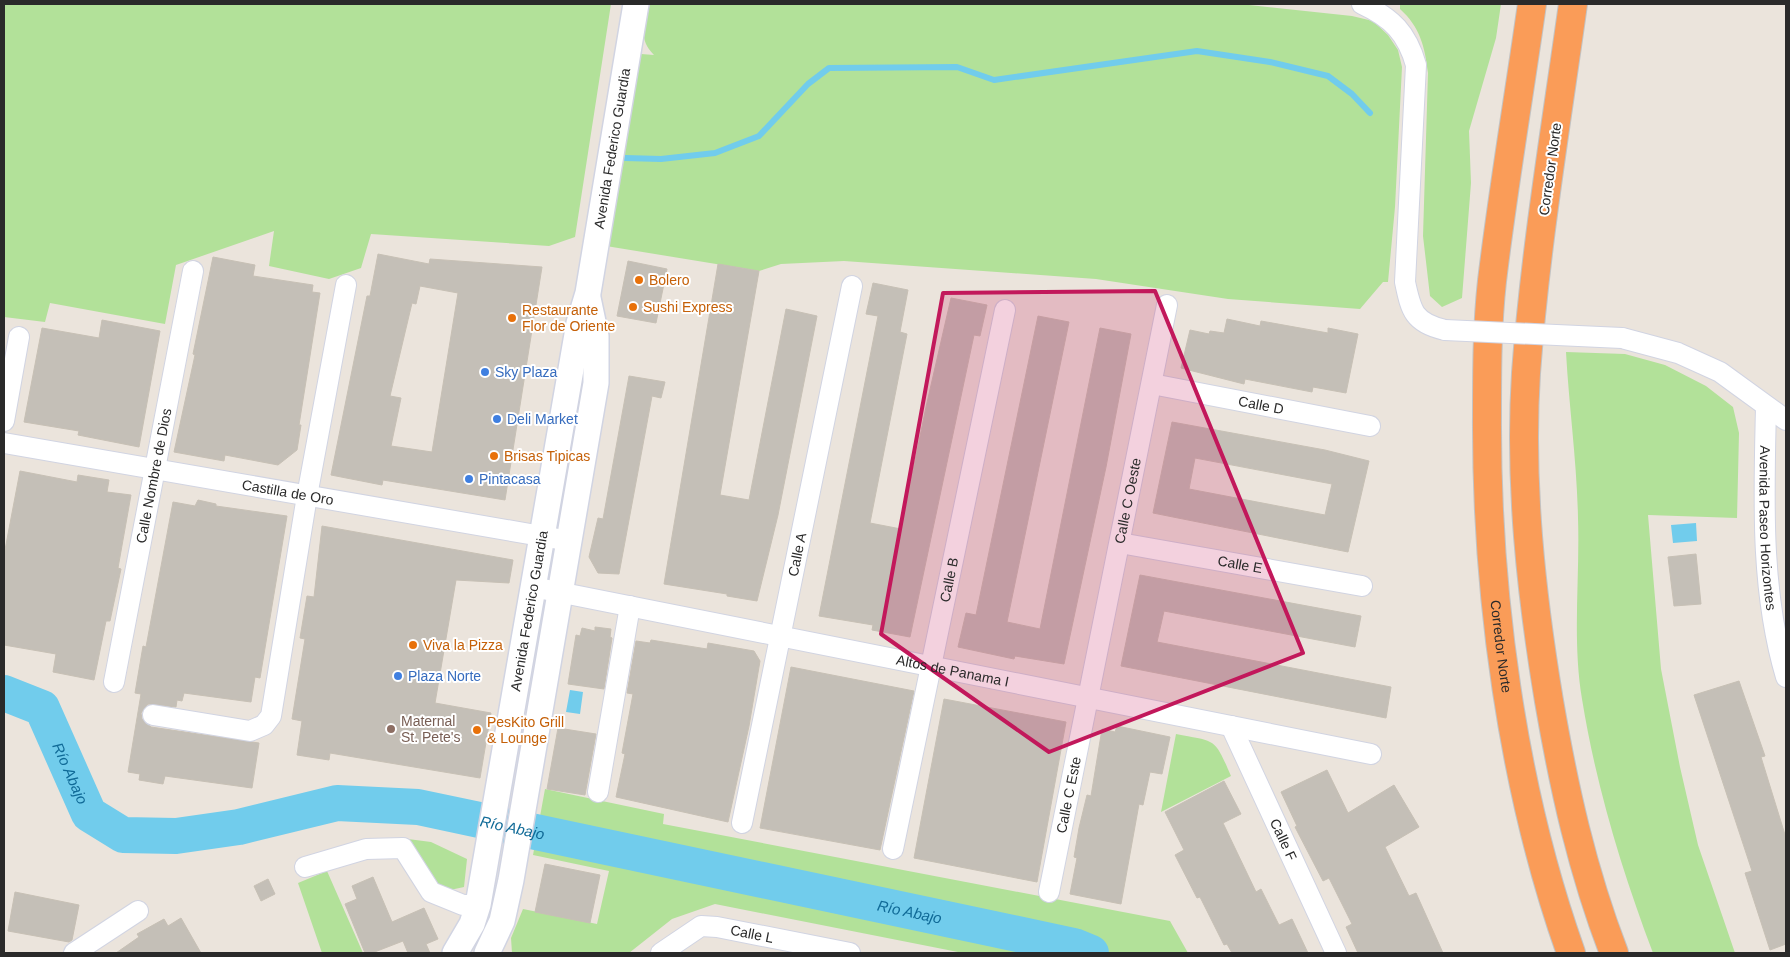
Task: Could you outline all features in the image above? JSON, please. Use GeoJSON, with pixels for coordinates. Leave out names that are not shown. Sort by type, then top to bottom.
{"type":"FeatureCollection","features":[{"type":"Feature","properties":{"kind":"highway","name":"Corredor Norte"},"geometry":{"type":"LineString","coordinates":[[1532,4],[1492,283],[1487,375],[1487,465],[1491,554],[1503,665],[1527,800],[1558,919],[1571,953]]}},
{"type":"Feature","properties":{"kind":"highway","name":"Corredor Norte"},"geometry":{"type":"LineString","coordinates":[[1573,4],[1534,285],[1526,375],[1524,452],[1529,553],[1542,662],[1565,792],[1596,908],[1614,953]]}},
{"type":"Feature","properties":{"kind":"street","name":"Avenida Federico Guardia"},"geometry":{"type":"LineString","coordinates":[[466,949],[478,905],[579,323],[588,293],[636,4]]}},
{"type":"Feature","properties":{"kind":"street"},"geometry":{"type":"LineString","coordinates":[[1362,4],[1380,12],[1395,25],[1410,45],[1416,66],[1405,282],[1410,306],[1418,319],[1429,326],[1445,330],[1622,338],[1678,353],[1720,372],[1786,420]]}},
{"type":"Feature","properties":{"kind":"street","name":"Calle Nombre de Dios"},"geometry":{"type":"LineString","coordinates":[[114,682],[193,271]]}},
{"type":"Feature","properties":{"kind":"street"},"geometry":{"type":"LineString","coordinates":[[153,715],[250,730],[264,725],[271,716],[307,496],[346,286]]}},
{"type":"Feature","properties":{"kind":"street","name":"Calle A"},"geometry":{"type":"LineString","coordinates":[[742,823],[852,286]]}},
{"type":"Feature","properties":{"kind":"street","name":"Avenida Federico Guardia"},"geometry":{"type":"LineString","coordinates":[[487,953],[502,921],[510,880],[596,383],[596,336],[588,293]]}},
{"type":"Feature","properties":{"kind":"street","name":"Calle C Oeste"},"geometry":{"type":"LineString","coordinates":[[1088,698],[1168,305]]}},
{"type":"Feature","properties":{"kind":"street","name":"Calle B"},"geometry":{"type":"LineString","coordinates":[[893,849],[1005,310]]}},
{"type":"Feature","properties":{"kind":"street"},"geometry":{"type":"LineString","coordinates":[[4,421],[19,337]]}},
{"type":"Feature","properties":{"kind":"street","name":"Calle D"},"geometry":{"type":"LineString","coordinates":[[1152,384],[1370,426]]}},
{"type":"Feature","properties":{"kind":"street","name":"Avenida Paseo Horizontes"},"geometry":{"type":"LineString","coordinates":[[1766,407],[1764,514],[1786,677]]}},
{"type":"Feature","properties":{"kind":"street","name":"Castilla de Oro"},"geometry":{"type":"LineString","coordinates":[[4,444],[570,541]]}},
{"type":"Feature","properties":{"kind":"street","name":"Calle E"},"geometry":{"type":"LineString","coordinates":[[1120,542],[1362,586]]}},
{"type":"Feature","properties":{"kind":"street","name":"Altos de Panama I"},"geometry":{"type":"LineString","coordinates":[[533,586],[1371,754]]}},
{"type":"Feature","properties":{"kind":"street"},"geometry":{"type":"LineString","coordinates":[[598,792],[630,606]]}},
{"type":"Feature","properties":{"kind":"street","name":"Calle C Este"},"geometry":{"type":"LineString","coordinates":[[1049,892],[1088,698]]}},
{"type":"Feature","properties":{"kind":"street","name":"Calle F"},"geometry":{"type":"LineString","coordinates":[[1231,726],[1336,953]]}},
{"type":"Feature","properties":{"kind":"street"},"geometry":{"type":"LineString","coordinates":[[305,867],[366,849],[403,848],[430,892],[463,905],[478,905]]}},
{"type":"Feature","properties":{"kind":"street"},"geometry":{"type":"LineString","coordinates":[[74,953],[138,910]]}},
{"type":"Feature","properties":{"kind":"street","name":"Calle L"},"geometry":{"type":"LineString","coordinates":[[661,953],[701,926],[717,927],[850,953]]}},
{"type":"Feature","properties":{"kind":"highlighted area"},"geometry":{"type":"Polygon","coordinates":[[[1155,291],[1303,653],[1049,752],[881,634],[943,293],[1155,291]]]}},
{"type":"Feature","properties":{"kind":"green space"},"geometry":{"type":"Polygon","coordinates":[[[4,4],[611,4],[575,237],[549,246],[371,234],[361,268],[329,279],[269,266],[274,231],[176,265],[165,324],[50,303],[45,322],[4,317],[4,4]]]}},
{"type":"Feature","properties":{"kind":"green space"},"geometry":{"type":"Polygon","coordinates":[[[650,4],[1240,4],[1352,16],[1373,21],[1388,35],[1398,50],[1402,67],[1395,207],[1388,282],[1383,282],[1360,309],[1228,299],[1096,279],[844,261],[781,264],[759,271],[606,246],[641,54],[654,55],[644,37],[650,4]]]}},
{"type":"Feature","properties":{"kind":"green space"},"geometry":{"type":"Polygon","coordinates":[[[1400,4],[1501,4],[1496,38],[1469,131],[1471,183],[1462,298],[1442,307],[1430,296],[1423,236],[1427,64],[1417,30],[1400,9],[1400,4]]]}},
{"type":"Feature","properties":{"kind":"green space"},"geometry":{"type":"Polygon","coordinates":[[[1566,352],[1625,354],[1665,365],[1706,386],[1733,407],[1739,433],[1737,518],[1648,515],[1661,669],[1680,767],[1698,845],[1735,953],[1653,953],[1631,891],[1602,796],[1582,699],[1577,654],[1577,497],[1566,352]]]}},
{"type":"Feature","properties":{"kind":"green space"},"geometry":{"type":"Polygon","coordinates":[[[1176,734],[1200,738],[1213,743],[1221,754],[1231,776],[1161,812],[1176,734]]]}},
{"type":"Feature","properties":{"kind":"green space"},"geometry":{"type":"Polygon","coordinates":[[[545,789],[664,814],[663,824],[1170,921],[1188,953],[963,953],[715,904],[672,919],[629,953],[512,953],[511,938],[523,909],[597,924],[609,871],[533,855],[545,789]]]}},
{"type":"Feature","properties":{"kind":"green space"},"geometry":{"type":"Polygon","coordinates":[[[408,839],[431,842],[467,859],[464,887],[450,890],[435,886],[408,839]]]}},
{"type":"Feature","properties":{"kind":"green space"},"geometry":{"type":"Polygon","coordinates":[[[327,871],[363,953],[322,953],[298,883],[327,871]]]}},
{"type":"Feature","properties":{"kind":"water"},"geometry":{"type":"Polygon","coordinates":[[[1696,523],[1697,541],[1673,543],[1671,525],[1696,523]]]}},
{"type":"Feature","properties":{"kind":"water"},"geometry":{"type":"Polygon","coordinates":[[[570,690],[583,692],[580,714],[566,712],[570,690]]]}},
{"type":"Feature","properties":{"kind":"building","name":"Sky Plaza"},"geometry":{"type":"Polygon","coordinates":[[[378,254],[429,264],[430,259],[542,267],[505,500],[383,480],[382,485],[331,475],[367,296],[370,296],[378,254]],[[420,286],[416,304],[412,303],[390,396],[401,398],[391,446],[432,452],[458,293],[420,286]]]}},
{"type":"Feature","properties":{"kind":"building"},"geometry":{"type":"Polygon","coordinates":[[[213,257],[255,265],[253,276],[313,285],[312,292],[320,293],[299,425],[301,425],[297,450],[278,465],[225,455],[224,461],[174,452],[195,355],[193,354],[213,257]]]}},
{"type":"Feature","properties":{"kind":"building"},"geometry":{"type":"Polygon","coordinates":[[[628,261],[667,269],[656,323],[617,316],[628,261]]]}},
{"type":"Feature","properties":{"kind":"building"},"geometry":{"type":"Polygon","coordinates":[[[718,264],[759,271],[720,495],[749,500],[786,309],[817,316],[778,515],[757,601],[664,584],[718,264]]]}},
{"type":"Feature","properties":{"kind":"building"},"geometry":{"type":"Polygon","coordinates":[[[873,283],[908,290],[900,332],[907,334],[870,523],[901,529],[951,298],[987,305],[980,336],[974,335],[910,637],[872,630],[873,625],[819,616],[878,316],[866,314],[873,283]]]}},
{"type":"Feature","properties":{"kind":"building"},"geometry":{"type":"Polygon","coordinates":[[[1038,316],[1069,322],[1007,622],[1040,629],[1100,328],[1131,334],[1106,467],[1064,664],[1015,656],[1014,659],[958,647],[966,613],[976,615],[1038,316]]]}},
{"type":"Feature","properties":{"kind":"building"},"geometry":{"type":"Polygon","coordinates":[[[1227,319],[1260,326],[1261,321],[1328,333],[1328,328],[1358,334],[1346,393],[1313,387],[1312,392],[1245,379],[1244,384],[1181,368],[1190,330],[1209,334],[1210,331],[1224,333],[1227,319]]]}},
{"type":"Feature","properties":{"kind":"building"},"geometry":{"type":"Polygon","coordinates":[[[102,320],[160,331],[139,447],[78,435],[79,431],[24,422],[42,328],[99,338],[102,320]]]}},
{"type":"Feature","properties":{"kind":"building"},"geometry":{"type":"Polygon","coordinates":[[[629,376],[665,382],[661,398],[652,396],[619,574],[598,573],[589,557],[598,518],[603,519],[629,376]]]}},
{"type":"Feature","properties":{"kind":"building"},"geometry":{"type":"Polygon","coordinates":[[[1172,422],[1325,450],[1369,461],[1348,552],[1153,513],[1172,422]],[[1195,458],[1189,489],[1325,515],[1332,484],[1195,458]]]}},
{"type":"Feature","properties":{"kind":"building"},"geometry":{"type":"Polygon","coordinates":[[[20,471],[77,482],[78,475],[109,480],[107,492],[131,495],[118,568],[121,569],[110,621],[106,621],[94,680],[53,672],[56,654],[4,645],[4,555],[20,471]]]}},
{"type":"Feature","properties":{"kind":"building"},"geometry":{"type":"Polygon","coordinates":[[[198,500],[216,504],[216,506],[287,516],[260,678],[255,677],[251,702],[184,693],[182,701],[177,700],[176,707],[148,704],[141,713],[142,719],[151,727],[259,743],[252,788],[165,776],[163,784],[139,780],[140,774],[128,772],[141,694],[135,693],[143,646],[146,647],[173,502],[195,506],[198,500]]]}},
{"type":"Feature","properties":{"kind":"building","name":"Plaza Norte"},"geometry":{"type":"Polygon","coordinates":[[[322,526],[513,560],[509,583],[456,580],[435,703],[491,713],[480,778],[330,753],[329,760],[297,755],[302,721],[292,719],[305,639],[300,638],[307,596],[314,597],[322,526]]]}},
{"type":"Feature","properties":{"kind":"building"},"geometry":{"type":"Polygon","coordinates":[[[1696,554],[1701,604],[1674,606],[1668,557],[1696,554]]]}},
{"type":"Feature","properties":{"kind":"building"},"geometry":{"type":"Polygon","coordinates":[[[1140,575],[1361,616],[1355,647],[1164,611],[1157,642],[1391,687],[1386,718],[1121,666],[1140,575]]]}},
{"type":"Feature","properties":{"kind":"building"},"geometry":{"type":"Polygon","coordinates":[[[595,627],[611,629],[610,637],[612,638],[604,689],[568,684],[576,635],[580,636],[582,628],[595,631],[595,627]]]}},
{"type":"Feature","properties":{"kind":"building"},"geometry":{"type":"Polygon","coordinates":[[[651,640],[707,649],[708,643],[754,651],[760,661],[749,726],[728,822],[616,797],[625,754],[622,753],[633,694],[627,693],[636,641],[650,643],[651,640]]]}},
{"type":"Feature","properties":{"kind":"building"},"geometry":{"type":"Polygon","coordinates":[[[791,667],[914,691],[880,850],[760,828],[791,667]]]}},
{"type":"Feature","properties":{"kind":"building"},"geometry":{"type":"Polygon","coordinates":[[[1739,681],[1765,756],[1761,757],[1786,838],[1786,944],[1770,950],[1745,873],[1752,871],[1694,695],[1739,681]]]}},
{"type":"Feature","properties":{"kind":"building"},"geometry":{"type":"Polygon","coordinates":[[[944,699],[1066,722],[1037,882],[914,858],[944,699]]]}},
{"type":"Feature","properties":{"kind":"building"},"geometry":{"type":"Polygon","coordinates":[[[1117,726],[1170,737],[1162,774],[1150,772],[1143,805],[1139,804],[1121,904],[1070,894],[1077,858],[1074,857],[1079,828],[1087,795],[1091,796],[1102,729],[1115,732],[1117,726]]]}},
{"type":"Feature","properties":{"kind":"building"},"geometry":{"type":"Polygon","coordinates":[[[558,728],[596,734],[585,795],[547,789],[558,728]]]}},
{"type":"Feature","properties":{"kind":"building"},"geometry":{"type":"Polygon","coordinates":[[[1327,770],[1348,813],[1394,785],[1419,827],[1385,847],[1409,896],[1416,893],[1443,953],[1358,953],[1346,927],[1352,924],[1329,878],[1323,881],[1295,827],[1297,826],[1281,792],[1327,770]]]}},
{"type":"Feature","properties":{"kind":"building"},"geometry":{"type":"Polygon","coordinates":[[[1224,781],[1241,814],[1223,823],[1256,892],[1261,889],[1279,925],[1292,919],[1308,953],[1232,953],[1227,944],[1224,945],[1200,897],[1197,898],[1175,855],[1184,850],[1165,812],[1224,781]]]}},
{"type":"Feature","properties":{"kind":"building"},"geometry":{"type":"Polygon","coordinates":[[[545,864],[600,875],[590,923],[535,912],[545,864]]]}},
{"type":"Feature","properties":{"kind":"building"},"geometry":{"type":"Polygon","coordinates":[[[373,877],[392,922],[424,908],[438,939],[426,944],[430,953],[408,953],[403,941],[372,953],[365,953],[345,904],[357,899],[352,886],[373,877]]]}},
{"type":"Feature","properties":{"kind":"building"},"geometry":{"type":"Polygon","coordinates":[[[268,879],[275,894],[261,901],[254,886],[268,879]]]}},
{"type":"Feature","properties":{"kind":"building"},"geometry":{"type":"Polygon","coordinates":[[[15,892],[79,905],[72,940],[69,942],[8,931],[15,892]]]}},
{"type":"Feature","properties":{"kind":"building"},"geometry":{"type":"Polygon","coordinates":[[[181,918],[201,953],[116,953],[139,937],[137,934],[164,919],[168,926],[181,918]]]}},
{"type":"Feature","properties":{"kind":"waterway"},"geometry":{"type":"LineString","coordinates":[[625,158],[661,159],[715,153],[759,136],[808,84],[829,68],[957,67],[994,80],[1197,51],[1270,62],[1328,76],[1352,94],[1370,113]]}},
{"type":"Feature","properties":{"kind":"waterway","name":"Río Abajo"},"geometry":{"type":"LineString","coordinates":[[4,693],[42,708],[89,814],[123,835],[176,836],[239,827],[337,803],[418,807],[1074,946],[1091,953]]}},
{"type":"Feature","properties":{"kind":"place","name":"Bolero"},"geometry":{"type":"Point","coordinates":[639,280]}},
{"type":"Feature","properties":{"kind":"place","name":"Sushi Express"},"geometry":{"type":"Point","coordinates":[633,307]}},
{"type":"Feature","properties":{"kind":"place","name":"Restaurante Flor de Oriente"},"geometry":{"type":"Point","coordinates":[512,318]}},
{"type":"Feature","properties":{"kind":"place","name":"Sky Plaza"},"geometry":{"type":"Point","coordinates":[485,372]}},
{"type":"Feature","properties":{"kind":"place","name":"Deli Market"},"geometry":{"type":"Point","coordinates":[497,419]}},
{"type":"Feature","properties":{"kind":"place","name":"Brisas Tipicas"},"geometry":{"type":"Point","coordinates":[494,456]}},
{"type":"Feature","properties":{"kind":"place","name":"Pintacasa"},"geometry":{"type":"Point","coordinates":[469,479]}},
{"type":"Feature","properties":{"kind":"place","name":"Viva la Pizza"},"geometry":{"type":"Point","coordinates":[413,645]}},
{"type":"Feature","properties":{"kind":"place","name":"Plaza Norte"},"geometry":{"type":"Point","coordinates":[398,676]}},
{"type":"Feature","properties":{"kind":"place","name":"Maternal St. Pete's"},"geometry":{"type":"Point","coordinates":[391,729]}},
{"type":"Feature","properties":{"kind":"place","name":"PesKito Grill & Lounge"},"geometry":{"type":"Point","coordinates":[477,730]}}]}
